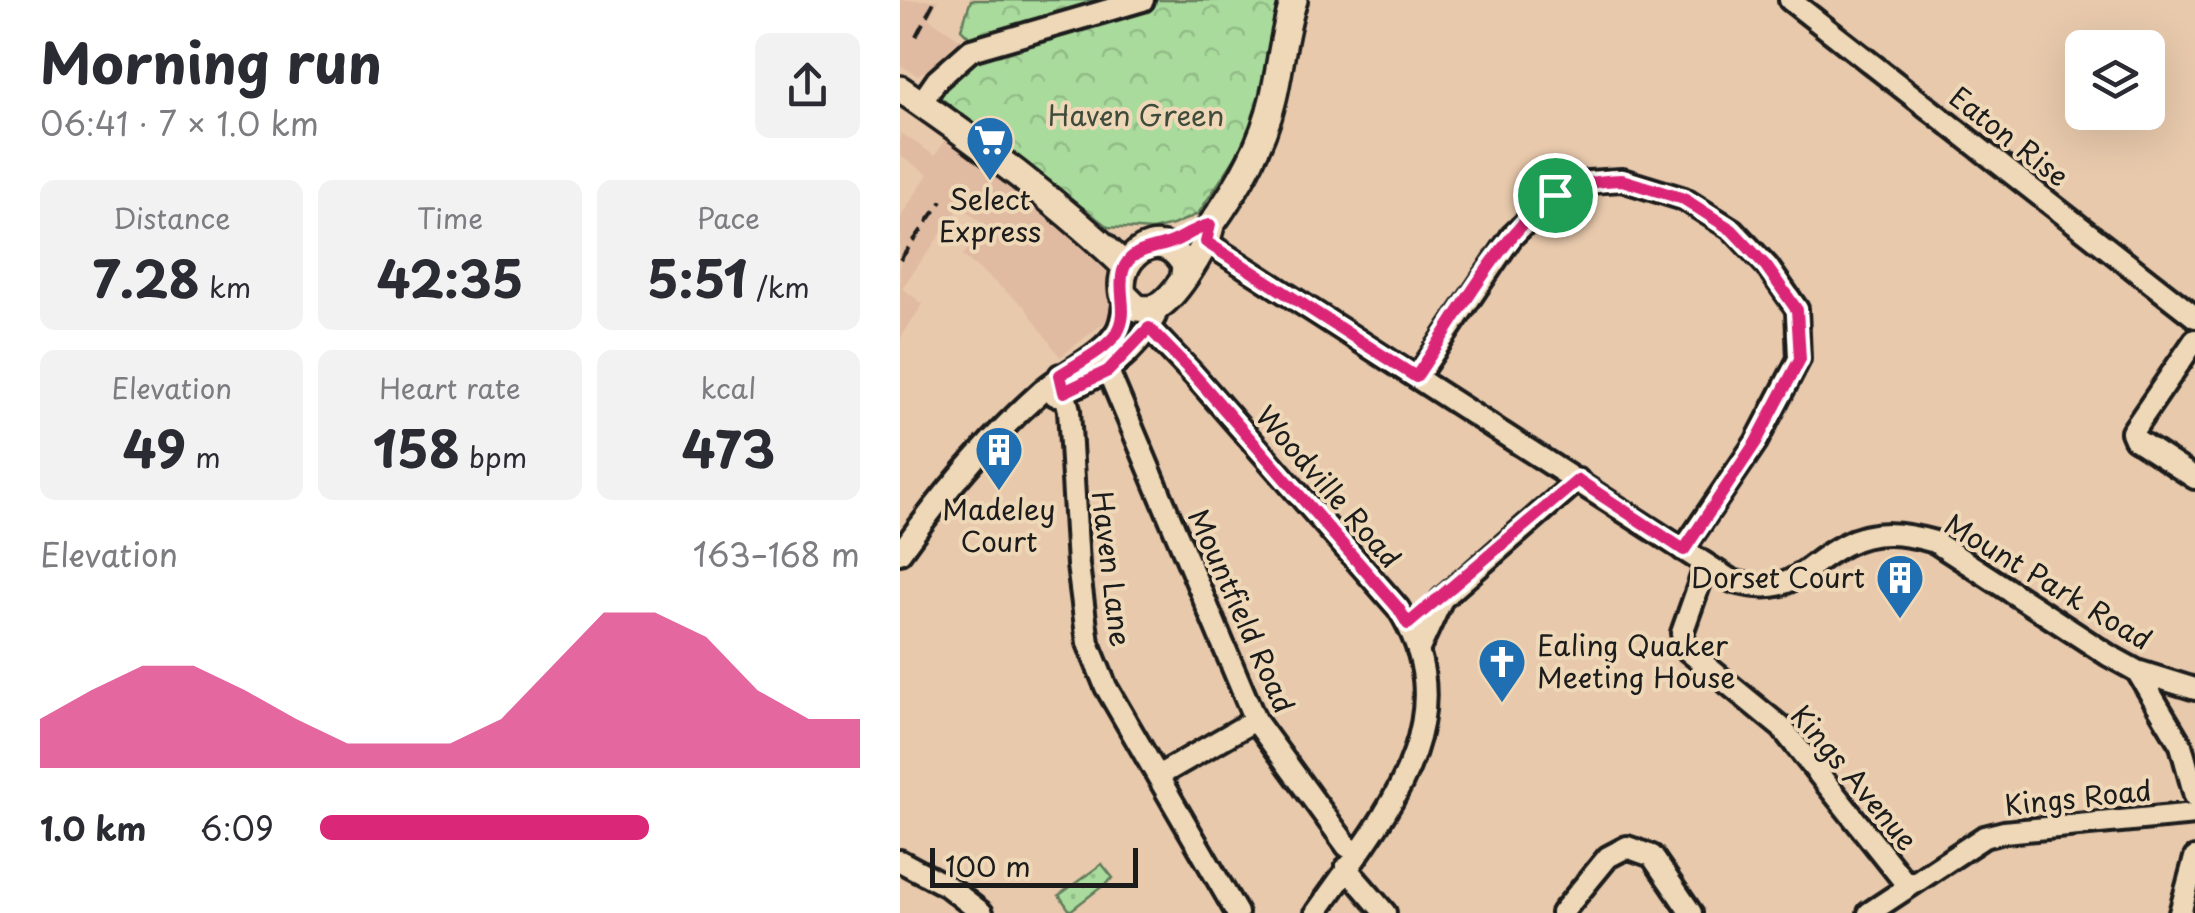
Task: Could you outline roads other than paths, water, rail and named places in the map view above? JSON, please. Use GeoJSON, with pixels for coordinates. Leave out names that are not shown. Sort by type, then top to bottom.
{"type":"FeatureCollection","features":[{"type":"Feature","properties":{"kind":"main road"},"geometry":{"type":"LineString","coordinates":[[1208,234],[1144,249],[1126,266],[1122,286],[1130,304],[1154,316],[1184,275],[1208,234],[1262,134],[1273,102],[1294,0]]}},
{"type":"Feature","properties":{"kind":"main road"},"geometry":{"type":"LineString","coordinates":[[910,96],[1095,234],[1126,266]]}},
{"type":"Feature","properties":{"kind":"main road"},"geometry":{"type":"LineString","coordinates":[[1166,244],[1183,260],[1184,275]]}},
{"type":"Feature","properties":{"kind":"street"},"geometry":{"type":"LineString","coordinates":[[910,96],[938,80],[971,50],[1142,0]]}},
{"type":"Feature","properties":{"kind":"street","name":"Eaton Rise"},"geometry":{"type":"LineString","coordinates":[[1790,0],[2195,317]]}},
{"type":"Feature","properties":{"kind":"street"},"geometry":{"type":"LineString","coordinates":[[1416,377],[1512,236],[1555,195],[1588,182],[1622,180],[1684,199],[1732,230],[1766,266],[1797,310],[1800,359],[1756,442],[1684,550]]}},
{"type":"Feature","properties":{"kind":"street","name":"Mount Park Road"},"geometry":{"type":"LineString","coordinates":[[1208,234],[1416,377],[1732,581],[1773,588],[1804,574],[1844,545],[1876,534],[1906,534],[1935,542],[2136,671],[2186,686]]}},
{"type":"Feature","properties":{"kind":"street"},"geometry":{"type":"LineString","coordinates":[[900,553],[932,507],[1026,405],[1062,383],[1116,334],[1125,297]]}},
{"type":"Feature","properties":{"kind":"street"},"geometry":{"type":"LineString","coordinates":[[1062,383],[1108,371],[1154,316]]}},
{"type":"Feature","properties":{"kind":"street","name":"Woodville Road"},"geometry":{"type":"LineString","coordinates":[[1154,316],[1194,375],[1398,608],[1418,651],[1426,703],[1422,732],[1398,794],[1316,913]]}},
{"type":"Feature","properties":{"kind":"street"},"geometry":{"type":"LineString","coordinates":[[2195,340],[2132,432],[2134,438],[2195,478]]}},
{"type":"Feature","properties":{"kind":"street","name":"Mountfield Road"},"geometry":{"type":"LineString","coordinates":[[1108,371],[1256,720],[1340,838],[1385,913]]}},
{"type":"Feature","properties":{"kind":"street","name":"Haven Lane"},"geometry":{"type":"LineString","coordinates":[[1062,383],[1070,410],[1075,528],[1088,643],[1106,687],[1237,913]]}},
{"type":"Feature","properties":{"kind":"street"},"geometry":{"type":"LineString","coordinates":[[1408,624],[1578,480]]}},
{"type":"Feature","properties":{"kind":"street","name":"Kings Avenue"},"geometry":{"type":"LineString","coordinates":[[1706,565],[1682,633],[1687,650],[1782,728],[1908,885]]}},
{"type":"Feature","properties":{"kind":"street"},"geometry":{"type":"LineString","coordinates":[[1418,651],[1442,599]]}},
{"type":"Feature","properties":{"kind":"street"},"geometry":{"type":"LineString","coordinates":[[2136,671],[2181,745],[2195,796]]}},
{"type":"Feature","properties":{"kind":"street"},"geometry":{"type":"LineString","coordinates":[[2164,713],[2186,686]]}},
{"type":"Feature","properties":{"kind":"street"},"geometry":{"type":"LineString","coordinates":[[1158,776],[1256,720]]}},
{"type":"Feature","properties":{"kind":"street","name":"Kings Road"},"geometry":{"type":"LineString","coordinates":[[1869,913],[1984,837],[2195,814]]}},
{"type":"Feature","properties":{"kind":"street"},"geometry":{"type":"LineString","coordinates":[[1562,913],[1608,857],[1627,847],[1652,856],[1691,913]]}},
{"type":"Feature","properties":{"kind":"street"},"geometry":{"type":"LineString","coordinates":[[2180,913],[2195,858]]}},
{"type":"Feature","properties":{"kind":"street"},"geometry":{"type":"LineString","coordinates":[[900,861],[945,885],[982,913]]}},
{"type":"Feature","properties":{"kind":"railway"},"geometry":{"type":"LineString","coordinates":[[916,36],[935,0]]}},
{"type":"Feature","properties":{"kind":"railway"},"geometry":{"type":"LineString","coordinates":[[900,260],[942,201]]}},
{"type":"Feature","properties":{"kind":"place","name":"Select Express"},"geometry":{"type":"Point","coordinates":[990,182]}},
{"type":"Feature","properties":{"kind":"place","name":"Madeley Court"},"geometry":{"type":"Point","coordinates":[999,492]}},
{"type":"Feature","properties":{"kind":"place","name":"Dorset Court"},"geometry":{"type":"Point","coordinates":[1900,620]}},
{"type":"Feature","properties":{"kind":"place","name":"Ealing Quaker Meeting House"},"geometry":{"type":"Point","coordinates":[1502,704]}},
{"type":"Feature","properties":{"kind":"park label","name":"Haven Green"},"geometry":{"type":"Point","coordinates":[1136,116]}}]}
